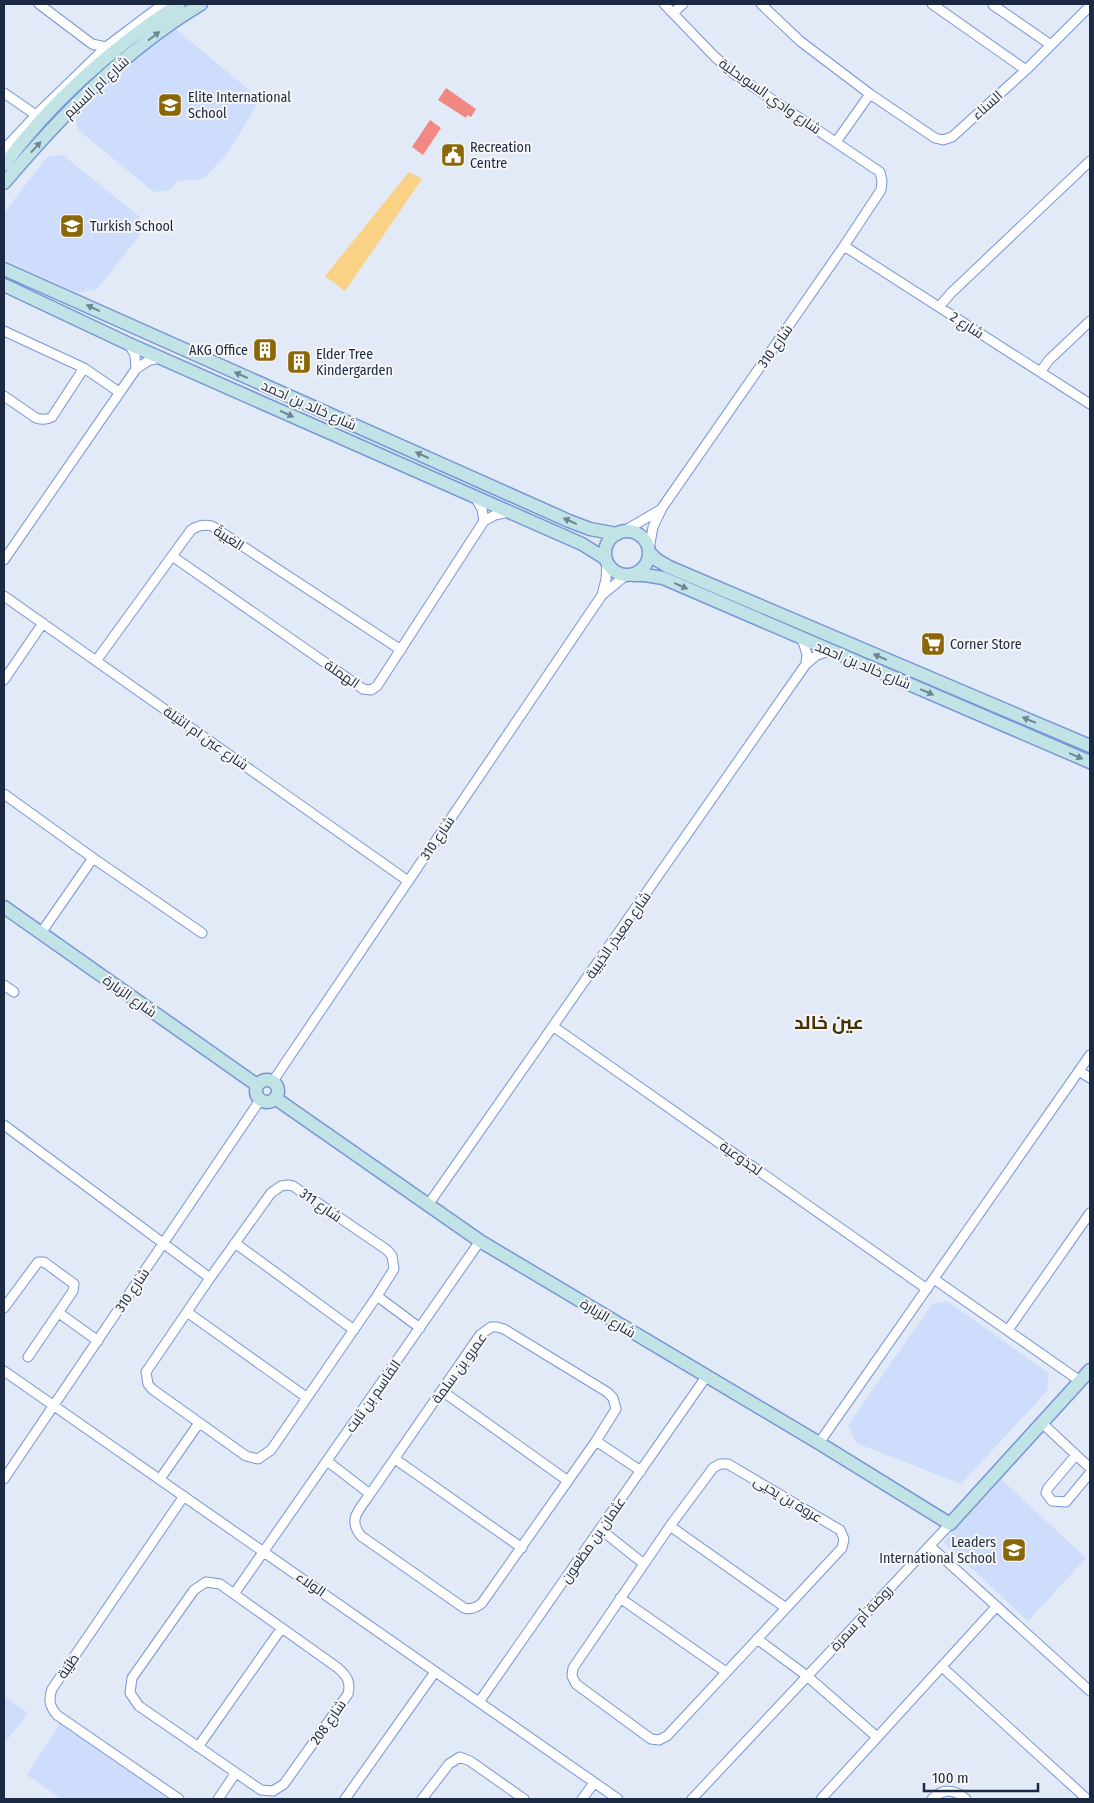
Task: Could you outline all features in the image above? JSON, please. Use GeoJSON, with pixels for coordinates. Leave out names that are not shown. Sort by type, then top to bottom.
{"type":"FeatureCollection","features":[{"type":"Feature","properties":{"kind":"main road","name":"شارع ام السنيم"},"geometry":{"type":"LineString","coordinates":[[4,165],[31,131],[81,80],[144,27],[179,4]]}},
{"type":"Feature","properties":{"kind":"main road","name":"شارع ام السنيم"},"geometry":{"type":"LineString","coordinates":[[4,184],[33,149],[101,79],[152,37],[201,4]]}},
{"type":"Feature","properties":{"kind":"main road","name":"شارع خالد بن احمد"},"geometry":{"type":"LineString","coordinates":[[4,269],[569,521],[590,529],[620,532]]}},
{"type":"Feature","properties":{"kind":"main road","name":"شارع خالد بن احمد"},"geometry":{"type":"LineString","coordinates":[[4,285],[129,344],[590,548],[606,560]]}},
{"type":"Feature","properties":{"kind":"main road"},"geometry":{"type":"LineString","coordinates":[[631,531],[643,537],[650,551],[649,559],[644,569],[630,575],[614,571],[606,560],[608,542],[620,532],[631,531]]}},
{"type":"Feature","properties":{"kind":"main road","name":"شارع خالد بن احمد"},"geometry":{"type":"LineString","coordinates":[[650,551],[657,560],[669,567],[1090,746]]}},
{"type":"Feature","properties":{"kind":"main road","name":"شارع خالد بن احمد"},"geometry":{"type":"LineString","coordinates":[[630,575],[663,578],[1090,762]]}},
{"type":"Feature","properties":{"kind":"main road","name":"شارع الزبارة"},"geometry":{"type":"LineString","coordinates":[[4,907],[257,1084]]}},
{"type":"Feature","properties":{"kind":"main road"},"geometry":{"type":"LineString","coordinates":[[264,1079],[273,1081],[276,1083],[278,1091],[276,1098],[268,1102],[260,1100],[256,1094],[257,1084],[264,1079]]}},
{"type":"Feature","properties":{"kind":"main road","name":"شارع الزبارة"},"geometry":{"type":"LineString","coordinates":[[276,1098],[480,1241],[819,1443],[950,1524]]}},
{"type":"Feature","properties":{"kind":"main road","name":"روضة أم سمرة"},"geometry":{"type":"LineString","coordinates":[[950,1524],[1090,1370]]}},
{"type":"Feature","properties":{"kind":"street"},"geometry":{"type":"LineString","coordinates":[[40,4],[92,44],[106,47]]}},
{"type":"Feature","properties":{"kind":"street"},"geometry":{"type":"LineString","coordinates":[[4,165],[4,155],[7,146],[36,115],[106,47],[163,4]]}},
{"type":"Feature","properties":{"kind":"street","name":"شارع وادي السويحلية"},"geometry":{"type":"LineString","coordinates":[[664,4],[715,57],[737,76],[880,172],[882,181]]}},
{"type":"Feature","properties":{"kind":"street"},"geometry":{"type":"LineString","coordinates":[[673,13],[683,4]]}},
{"type":"Feature","properties":{"kind":"street","name":"السناء"},"geometry":{"type":"LineString","coordinates":[[761,4],[800,42],[870,94],[935,138],[943,140],[952,137],[1026,70],[1090,6]]}},
{"type":"Feature","properties":{"kind":"street"},"geometry":{"type":"LineString","coordinates":[[932,4],[1026,70]]}},
{"type":"Feature","properties":{"kind":"street"},"geometry":{"type":"LineString","coordinates":[[993,5],[1051,45]]}},
{"type":"Feature","properties":{"kind":"street"},"geometry":{"type":"LineString","coordinates":[[92,44],[95,58]]}},
{"type":"Feature","properties":{"kind":"street"},"geometry":{"type":"LineString","coordinates":[[4,93],[36,115]]}},
{"type":"Feature","properties":{"kind":"street"},"geometry":{"type":"LineString","coordinates":[[836,142],[870,94]]}},
{"type":"Feature","properties":{"kind":"street"},"geometry":{"type":"LineString","coordinates":[[939,307],[1090,162]]}},
{"type":"Feature","properties":{"kind":"street","name":"شارع 310"},"geometry":{"type":"LineString","coordinates":[[650,551],[653,527],[662,508],[844,246],[881,190],[882,181]]}},
{"type":"Feature","properties":{"kind":"street","name":"شارع 2"},"geometry":{"type":"LineString","coordinates":[[844,246],[1090,404]]}},
{"type":"Feature","properties":{"kind":"street"},"geometry":{"type":"LineString","coordinates":[[1040,372],[1049,360],[1090,322]]}},
{"type":"Feature","properties":{"kind":"street"},"geometry":{"type":"LineString","coordinates":[[4,331],[84,368],[119,392]]}},
{"type":"Feature","properties":{"kind":"street"},"geometry":{"type":"LineString","coordinates":[[129,344],[135,355],[136,369]]}},
{"type":"Feature","properties":{"kind":"street"},"geometry":{"type":"LineString","coordinates":[[4,560],[136,369],[148,361],[161,358]]}},
{"type":"Feature","properties":{"kind":"street"},"geometry":{"type":"LineString","coordinates":[[4,396],[36,418],[40,420],[49,419],[84,368]]}},
{"type":"Feature","properties":{"kind":"street"},"geometry":{"type":"LineString","coordinates":[[475,497],[482,509],[484,521],[494,515],[510,512]]}},
{"type":"Feature","properties":{"kind":"street","name":"شارع 310"},"geometry":{"type":"LineString","coordinates":[[620,532],[644,521],[662,508]]}},
{"type":"Feature","properties":{"kind":"street","name":"الهملة"},"geometry":{"type":"LineString","coordinates":[[172,556],[363,689],[371,690],[377,686],[484,521]]}},
{"type":"Feature","properties":{"kind":"street","name":"الغبيةّ"},"geometry":{"type":"LineString","coordinates":[[96,660],[191,530],[202,525],[212,526],[401,650]]}},
{"type":"Feature","properties":{"kind":"street","name":"شارع 310"},"geometry":{"type":"LineString","coordinates":[[273,1081],[602,595],[606,579],[606,560]]}},
{"type":"Feature","properties":{"kind":"street","name":"شارع 310"},"geometry":{"type":"LineString","coordinates":[[602,595],[630,575]]}},
{"type":"Feature","properties":{"kind":"street","name":"شارع عين ام انثيلة"},"geometry":{"type":"LineString","coordinates":[[4,596],[408,881]]}},
{"type":"Feature","properties":{"kind":"street"},"geometry":{"type":"LineString","coordinates":[[4,680],[42,623]]}},
{"type":"Feature","properties":{"kind":"street"},"geometry":{"type":"LineString","coordinates":[[802,639],[807,654],[806,664]]}},
{"type":"Feature","properties":{"kind":"street","name":"شارع معيذر الذيبية"},"geometry":{"type":"LineString","coordinates":[[428,1204],[554,1027],[806,664],[817,655],[831,651]]}},
{"type":"Feature","properties":{"kind":"street"},"geometry":{"type":"LineString","coordinates":[[4,794],[202,933]]}},
{"type":"Feature","properties":{"kind":"street"},"geometry":{"type":"LineString","coordinates":[[41,933],[93,858]]}},
{"type":"Feature","properties":{"kind":"street"},"geometry":{"type":"LineString","coordinates":[[4,985],[14,992]]}},
{"type":"Feature","properties":{"kind":"street","name":"لجذوعية"},"geometry":{"type":"LineString","coordinates":[[554,1027],[927,1289]]}},
{"type":"Feature","properties":{"kind":"street"},"geometry":{"type":"LineString","coordinates":[[819,1443],[1090,1055]]}},
{"type":"Feature","properties":{"kind":"street"},"geometry":{"type":"LineString","coordinates":[[1079,1071],[1090,1078]]}},
{"type":"Feature","properties":{"kind":"street","name":"شارع 310"},"geometry":{"type":"LineString","coordinates":[[4,1479],[260,1100]]}},
{"type":"Feature","properties":{"kind":"street"},"geometry":{"type":"LineString","coordinates":[[4,1125],[163,1245],[210,1278]]}},
{"type":"Feature","properties":{"kind":"street","name":"شارع 311"},"geometry":{"type":"LineString","coordinates":[[282,1186],[293,1186],[387,1250],[392,1256],[394,1269],[271,1450],[265,1456],[258,1459],[246,1456],[198,1423],[152,1389],[146,1378],[146,1372],[150,1365],[235,1243],[271,1194],[282,1186]]}},
{"type":"Feature","properties":{"kind":"street"},"geometry":{"type":"LineString","coordinates":[[1008,1330],[1090,1212]]}},
{"type":"Feature","properties":{"kind":"street","name":"القاسم بن ثابت"},"geometry":{"type":"LineString","coordinates":[[263,1550],[327,1462],[480,1241]]}},
{"type":"Feature","properties":{"kind":"street"},"geometry":{"type":"LineString","coordinates":[[235,1243],[354,1330]]}},
{"type":"Feature","properties":{"kind":"street"},"geometry":{"type":"LineString","coordinates":[[4,1308],[36,1264],[41,1261],[74,1284],[74,1291],[28,1357]]}},
{"type":"Feature","properties":{"kind":"street"},"geometry":{"type":"LineString","coordinates":[[934,1279],[1080,1381]]}},
{"type":"Feature","properties":{"kind":"street"},"geometry":{"type":"LineString","coordinates":[[377,1296],[420,1328]]}},
{"type":"Feature","properties":{"kind":"street"},"geometry":{"type":"LineString","coordinates":[[187,1312],[306,1397]]}},
{"type":"Feature","properties":{"kind":"street"},"geometry":{"type":"LineString","coordinates":[[59,1313],[98,1340]]}},
{"type":"Feature","properties":{"kind":"street","name":"عمرو بن سلمة"},"geometry":{"type":"LineString","coordinates":[[492,1327],[497,1327],[504,1329],[599,1387],[613,1398],[616,1410],[522,1548],[482,1603],[473,1608],[464,1608],[361,1536],[354,1526],[354,1520],[370,1494],[442,1392],[480,1335],[492,1327]]}},
{"type":"Feature","properties":{"kind":"street","name":"الولاء"},"geometry":{"type":"LineString","coordinates":[[4,1371],[618,1799]]}},
{"type":"Feature","properties":{"kind":"street","name":"عثمان بن مظعون"},"geometry":{"type":"LineString","coordinates":[[479,1702],[706,1377]]}},
{"type":"Feature","properties":{"kind":"street"},"geometry":{"type":"LineString","coordinates":[[442,1392],[568,1481]]}},
{"type":"Feature","properties":{"kind":"street"},"geometry":{"type":"LineString","coordinates":[[160,1479],[198,1423]]}},
{"type":"Feature","properties":{"kind":"street"},"geometry":{"type":"LineString","coordinates":[[1042,1423],[1090,1468]]}},
{"type":"Feature","properties":{"kind":"street"},"geometry":{"type":"LineString","coordinates":[[596,1441],[641,1471]]}},
{"type":"Feature","properties":{"kind":"street"},"geometry":{"type":"LineString","coordinates":[[1076,1455],[1048,1488],[1046,1493],[1048,1497],[1052,1501],[1066,1502],[1090,1473]]}},
{"type":"Feature","properties":{"kind":"street"},"geometry":{"type":"LineString","coordinates":[[395,1459],[522,1548]]}},
{"type":"Feature","properties":{"kind":"street"},"geometry":{"type":"LineString","coordinates":[[327,1462],[370,1494]]}},
{"type":"Feature","properties":{"kind":"street","name":"عروة بن يحيى"},"geometry":{"type":"LineString","coordinates":[[720,1464],[728,1464],[840,1530],[844,1539],[842,1548],[667,1736],[659,1740],[651,1739],[576,1684],[572,1676],[573,1668],[644,1564],[713,1468],[720,1464]]}},
{"type":"Feature","properties":{"kind":"street","name":"طَيْبَة"},"geometry":{"type":"LineString","coordinates":[[179,1799],[57,1715],[49,1703],[49,1696],[184,1496]]}},
{"type":"Feature","properties":{"kind":"street","name":"روضة أم سمرة"},"geometry":{"type":"LineString","coordinates":[[692,1799],[950,1524]]}},
{"type":"Feature","properties":{"kind":"street"},"geometry":{"type":"LineString","coordinates":[[670,1526],[786,1608]]}},
{"type":"Feature","properties":{"kind":"street"},"geometry":{"type":"LineString","coordinates":[[600,1529],[644,1564]]}},
{"type":"Feature","properties":{"kind":"street"},"geometry":{"type":"LineString","coordinates":[[930,1546],[1090,1691]]}},
{"type":"Feature","properties":{"kind":"street"},"geometry":{"type":"LineString","coordinates":[[234,1594],[263,1550]]}},
{"type":"Feature","properties":{"kind":"street","name":"شارع 208"},"geometry":{"type":"LineString","coordinates":[[206,1582],[212,1582],[220,1584],[234,1594],[345,1674],[348,1681],[348,1694],[284,1784],[273,1791],[261,1790],[235,1774],[139,1706],[130,1693],[132,1678],[194,1590],[206,1582]]}},
{"type":"Feature","properties":{"kind":"street"},"geometry":{"type":"LineString","coordinates":[[620,1598],[726,1672]]}},
{"type":"Feature","properties":{"kind":"street"},"geometry":{"type":"LineString","coordinates":[[821,1799],[996,1607]]}},
{"type":"Feature","properties":{"kind":"street"},"geometry":{"type":"LineString","coordinates":[[198,1747],[281,1629]]}},
{"type":"Feature","properties":{"kind":"street"},"geometry":{"type":"LineString","coordinates":[[758,1639],[807,1676],[878,1737]]}},
{"type":"Feature","properties":{"kind":"street"},"geometry":{"type":"LineString","coordinates":[[942,1667],[1087,1799]]}},
{"type":"Feature","properties":{"kind":"street"},"geometry":{"type":"LineString","coordinates":[[345,1799],[435,1672]]}},
{"type":"Feature","properties":{"kind":"street"},"geometry":{"type":"LineString","coordinates":[[422,1799],[449,1764],[460,1757],[470,1761],[524,1799]]}},
{"type":"Feature","properties":{"kind":"street"},"geometry":{"type":"LineString","coordinates":[[218,1799],[235,1774]]}},
{"type":"Feature","properties":{"kind":"street"},"geometry":{"type":"LineString","coordinates":[[582,1799],[594,1783]]}},
{"type":"Feature","properties":{"kind":"street"},"geometry":{"type":"LineString","coordinates":[[932,1799],[940,1792],[952,1791],[958,1792],[966,1799]]}},
{"type":"Feature","properties":{"kind":"shaded area","name":"Elite International School"},"geometry":{"type":"Polygon","coordinates":[[[172,26],[260,99],[228,153],[203,179],[177,181],[170,190],[154,192],[77,129],[76,112],[172,26]]]}},
{"type":"Feature","properties":{"kind":"shaded area"},"geometry":{"type":"Polygon","coordinates":[[[446,88],[476,109],[471,117],[467,115],[466,118],[438,100],[446,88]]]}},
{"type":"Feature","properties":{"kind":"shaded area"},"geometry":{"type":"Polygon","coordinates":[[[430,120],[441,128],[423,155],[412,147],[430,120]]]}},
{"type":"Feature","properties":{"kind":"shaded area","name":"Turkish School"},"geometry":{"type":"Polygon","coordinates":[[[63,155],[140,217],[140,235],[97,289],[78,293],[4,260],[4,213],[47,157],[63,155]]]}},
{"type":"Feature","properties":{"kind":"shaded area"},"geometry":{"type":"Polygon","coordinates":[[[409,172],[422,179],[345,291],[325,276],[409,172]]]}},
{"type":"Feature","properties":{"kind":"shaded area"},"geometry":{"type":"Polygon","coordinates":[[[947,1301],[1049,1373],[1047,1391],[961,1484],[856,1443],[848,1425],[932,1304],[947,1301]]]}},
{"type":"Feature","properties":{"kind":"shaded area","name":"Leaders International School"},"geometry":{"type":"Polygon","coordinates":[[[1001,1479],[1086,1558],[1028,1621],[943,1542],[1001,1479]]]}},
{"type":"Feature","properties":{"kind":"shaded area"},"geometry":{"type":"Polygon","coordinates":[[[4,1696],[28,1713],[4,1744],[4,1696]]]}},
{"type":"Feature","properties":{"kind":"shaded area"},"geometry":{"type":"Polygon","coordinates":[[[60,1723],[169,1799],[62,1799],[27,1775],[60,1723]]]}},
{"type":"Feature","properties":{"kind":"place","name":"Elite International School"},"geometry":{"type":"Point","coordinates":[170,105]}},
{"type":"Feature","properties":{"kind":"place","name":"Recreation Centre"},"geometry":{"type":"Point","coordinates":[453,155]}},
{"type":"Feature","properties":{"kind":"place","name":"Turkish School"},"geometry":{"type":"Point","coordinates":[72,226]}},
{"type":"Feature","properties":{"kind":"place","name":"AKG Office"},"geometry":{"type":"Point","coordinates":[265,350]}},
{"type":"Feature","properties":{"kind":"place","name":"Elder Tree Kindergarden"},"geometry":{"type":"Point","coordinates":[299,362]}},
{"type":"Feature","properties":{"kind":"place","name":"Corner Store"},"geometry":{"type":"Point","coordinates":[933,644]}},
{"type":"Feature","properties":{"kind":"place","name":"Leaders International School"},"geometry":{"type":"Point","coordinates":[1014,1550]}},
{"type":"Feature","properties":{"kind":"district","name":"عين خالد"},"geometry":{"type":"Point","coordinates":[829,1022]}}]}
